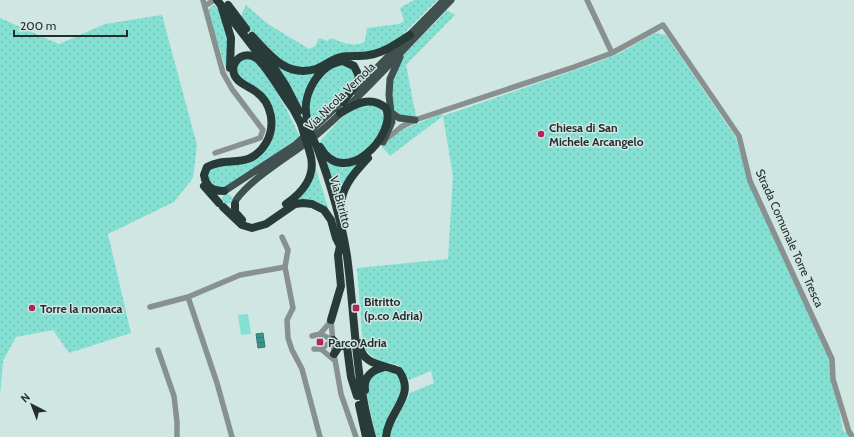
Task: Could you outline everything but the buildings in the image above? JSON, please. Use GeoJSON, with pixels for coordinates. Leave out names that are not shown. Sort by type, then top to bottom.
{"type":"FeatureCollection","features":[{"type":"Feature","properties":{"kind":"highway","name":"Via Bitritto"},"geometry":{"type":"LineString","coordinates":[[219,1],[252,36],[286,86],[311,133],[330,202],[340,246],[357,396],[366,437]]}},
{"type":"Feature","properties":{"kind":"highway","name":"Via Bitritto"},"geometry":{"type":"LineString","coordinates":[[219,1],[259,54],[294,110],[304,121],[339,214],[349,279],[361,384],[373,437]]}},
{"type":"Feature","properties":{"kind":"highway"},"geometry":{"type":"LineString","coordinates":[[219,1],[231,38],[230,74],[235,82],[254,94],[261,102],[266,112],[268,123],[266,136],[253,152],[238,158],[213,160],[202,169],[200,174],[202,184],[242,225],[252,228],[262,226],[295,204],[312,204],[319,207],[328,215],[340,246],[338,255],[341,286],[331,320]]}},
{"type":"Feature","properties":{"kind":"highway"},"geometry":{"type":"LineString","coordinates":[[252,36],[273,59],[289,69],[299,71],[317,68],[336,58],[378,53],[411,38]]}},
{"type":"Feature","properties":{"kind":"highway"},"geometry":{"type":"LineString","coordinates":[[225,191],[217,191],[208,186],[204,175],[207,167],[218,163],[234,163],[248,159],[255,155],[266,144],[271,130],[271,115],[264,99],[240,82],[234,74],[233,68],[237,60],[246,55],[251,55],[260,61],[294,110]]}},
{"type":"Feature","properties":{"kind":"highway"},"geometry":{"type":"LineString","coordinates":[[304,121],[307,101],[312,85],[328,66],[343,61],[354,66],[359,76],[356,86],[343,102]]}},
{"type":"Feature","properties":{"kind":"highway"},"geometry":{"type":"LineString","coordinates":[[236,202],[235,212],[244,222],[253,224],[264,220],[295,197],[306,186],[311,172],[315,148],[338,163],[354,162],[368,154],[384,131],[388,121],[386,108],[375,102],[358,102],[340,113]]}},
{"type":"Feature","properties":{"kind":"highway"},"geometry":{"type":"LineString","coordinates":[[349,279],[352,270],[350,251],[341,210],[343,193],[352,176],[383,142]]}},
{"type":"Feature","properties":{"kind":"highway"},"geometry":{"type":"LineString","coordinates":[[354,326],[358,332],[363,355],[372,363],[399,371],[406,384],[406,390],[390,420],[386,437]]}},
{"type":"Feature","properties":{"kind":"highway"},"geometry":{"type":"LineString","coordinates":[[335,358],[336,342],[345,345],[348,349],[352,377],[357,396]]}},
{"type":"Feature","properties":{"kind":"highway"},"geometry":{"type":"LineString","coordinates":[[373,437],[365,382],[370,373],[385,366]]}},
{"type":"Feature","properties":{"kind":"main road","name":"Via Nicola Vernola"},"geometry":{"type":"LineString","coordinates":[[236,202],[250,184],[298,150],[340,113],[442,4],[451,0]]}},
{"type":"Feature","properties":{"kind":"main road","name":"Via Nicola Vernola"},"geometry":{"type":"LineString","coordinates":[[225,191],[295,145],[411,38]]}},
{"type":"Feature","properties":{"kind":"main road"},"geometry":{"type":"LineString","coordinates":[[383,142],[392,122],[389,95],[391,73],[411,38]]}},
{"type":"Feature","properties":{"kind":"main road"},"geometry":{"type":"LineString","coordinates":[[392,113],[399,118],[415,120]]}},
{"type":"Feature","properties":{"kind":"main road"},"geometry":{"type":"LineString","coordinates":[[225,191],[232,192],[236,202],[229,208],[221,205],[218,197],[225,191]]}},
{"type":"Feature","properties":{"kind":"street"},"geometry":{"type":"LineString","coordinates":[[383,142],[401,127],[415,120],[574,68],[612,53],[587,0]]}},
{"type":"Feature","properties":{"kind":"street"},"geometry":{"type":"LineString","coordinates":[[215,153],[260,138],[263,130],[232,89],[224,73],[204,3],[219,1]]}},
{"type":"Feature","properties":{"kind":"street","name":"Strada Comunale Torre Tresca"},"geometry":{"type":"LineString","coordinates":[[612,53],[663,25],[739,136],[750,181],[832,359],[833,379],[849,432],[853,437]]}},
{"type":"Feature","properties":{"kind":"street"},"geometry":{"type":"LineString","coordinates":[[282,237],[288,250],[285,267],[293,308],[286,320],[290,344],[302,369],[320,437]]}},
{"type":"Feature","properties":{"kind":"street"},"geometry":{"type":"LineString","coordinates":[[150,307],[188,297],[240,275],[285,267]]}},
{"type":"Feature","properties":{"kind":"street"},"geometry":{"type":"LineString","coordinates":[[188,297],[217,383],[232,437]]}},
{"type":"Feature","properties":{"kind":"street"},"geometry":{"type":"LineString","coordinates":[[312,336],[320,334],[331,320]]}},
{"type":"Feature","properties":{"kind":"street"},"geometry":{"type":"LineString","coordinates":[[331,320],[336,342]]}},
{"type":"Feature","properties":{"kind":"street"},"geometry":{"type":"LineString","coordinates":[[320,334],[336,342]]}},
{"type":"Feature","properties":{"kind":"street"},"geometry":{"type":"LineString","coordinates":[[320,334],[321,349]]}},
{"type":"Feature","properties":{"kind":"street"},"geometry":{"type":"LineString","coordinates":[[314,349],[321,349],[336,342]]}},
{"type":"Feature","properties":{"kind":"street"},"geometry":{"type":"LineString","coordinates":[[321,349],[335,358],[341,394],[356,437]]}},
{"type":"Feature","properties":{"kind":"street"},"geometry":{"type":"LineString","coordinates":[[158,350],[174,396],[177,437]]}},
{"type":"Feature","properties":{"kind":"shaded area"},"geometry":{"type":"Polygon","coordinates":[[[414,0],[437,0],[400,37],[379,49],[313,68],[288,68],[250,33],[242,20],[242,14],[246,5],[268,24],[309,49],[315,46],[319,38],[328,41],[330,38],[348,44],[357,44],[365,41],[367,28],[399,24],[404,21],[400,8],[414,0]]]}},
{"type":"Feature","properties":{"kind":"shaded area"},"geometry":{"type":"Polygon","coordinates":[[[213,5],[219,9],[226,26],[228,36],[228,75],[209,16],[209,9],[213,5]]]}},
{"type":"Feature","properties":{"kind":"shaded area"},"geometry":{"type":"Polygon","coordinates":[[[447,10],[455,15],[406,65],[416,116],[403,118],[393,110],[390,85],[403,56],[447,10]]]}},
{"type":"Feature","properties":{"kind":"shaded area"},"geometry":{"type":"Polygon","coordinates":[[[162,15],[197,145],[193,178],[174,202],[108,234],[131,333],[69,353],[53,330],[16,337],[3,361],[0,396],[0,18],[59,44],[105,24],[162,15]]]}},
{"type":"Feature","properties":{"kind":"shaded area"},"geometry":{"type":"Polygon","coordinates":[[[655,33],[666,35],[736,138],[750,186],[828,351],[843,430],[850,437],[390,437],[390,430],[410,393],[434,383],[431,371],[409,380],[398,365],[377,360],[363,348],[357,268],[448,259],[453,176],[443,116],[593,64],[620,53],[655,33]]]}},
{"type":"Feature","properties":{"kind":"shaded area"},"geometry":{"type":"Polygon","coordinates":[[[245,56],[261,66],[286,108],[300,137],[224,188],[213,187],[206,173],[217,165],[262,150],[272,113],[238,78],[235,66],[245,56]]]}},
{"type":"Feature","properties":{"kind":"shaded area"},"geometry":{"type":"Polygon","coordinates":[[[338,62],[350,65],[356,78],[351,89],[313,126],[307,116],[310,88],[338,62]]]}},
{"type":"Feature","properties":{"kind":"shaded area"},"geometry":{"type":"Polygon","coordinates":[[[276,65],[318,71],[304,110],[276,65]]]}},
{"type":"Feature","properties":{"kind":"shaded area"},"geometry":{"type":"Polygon","coordinates":[[[375,103],[382,110],[384,125],[367,151],[348,162],[335,157],[325,150],[320,142],[349,110],[355,106],[375,103]]]}},
{"type":"Feature","properties":{"kind":"shaded area"},"geometry":{"type":"Polygon","coordinates":[[[441,114],[443,116],[390,156],[382,147],[401,130],[441,114]]]}},
{"type":"Feature","properties":{"kind":"shaded area"},"geometry":{"type":"Polygon","coordinates":[[[324,156],[358,163],[339,202],[324,156]]]}},
{"type":"Feature","properties":{"kind":"shaded area"},"geometry":{"type":"Polygon","coordinates":[[[315,166],[328,207],[327,209],[298,202],[296,199],[315,166]]]}},
{"type":"Feature","properties":{"kind":"shaded area"},"geometry":{"type":"Polygon","coordinates":[[[225,194],[229,194],[231,195],[231,203],[225,204],[222,201],[222,197],[225,194]]]}},
{"type":"Feature","properties":{"kind":"shaded area"},"geometry":{"type":"Polygon","coordinates":[[[248,314],[251,334],[241,335],[238,315],[248,314]]]}},
{"type":"Feature","properties":{"kind":"shaded area"},"geometry":{"type":"Polygon","coordinates":[[[263,333],[265,347],[258,348],[256,334],[263,333]]]}},
{"type":"Feature","properties":{"kind":"shaded area"},"geometry":{"type":"Polygon","coordinates":[[[392,368],[402,381],[400,396],[388,416],[383,437],[376,437],[365,387],[370,373],[392,368]]]}},
{"type":"Feature","properties":{"kind":"place","name":"Chiesa di San Michele Arcangelo"},"geometry":{"type":"Point","coordinates":[541,134]}},
{"type":"Feature","properties":{"kind":"place","name":"Torre la monaca"},"geometry":{"type":"Point","coordinates":[32,308]}},
{"type":"Feature","properties":{"kind":"place","name":"Bitritto (p.co Adria)"},"geometry":{"type":"Point","coordinates":[356,308]}},
{"type":"Feature","properties":{"kind":"place","name":"Parco Adria"},"geometry":{"type":"Point","coordinates":[320,342]}}]}
